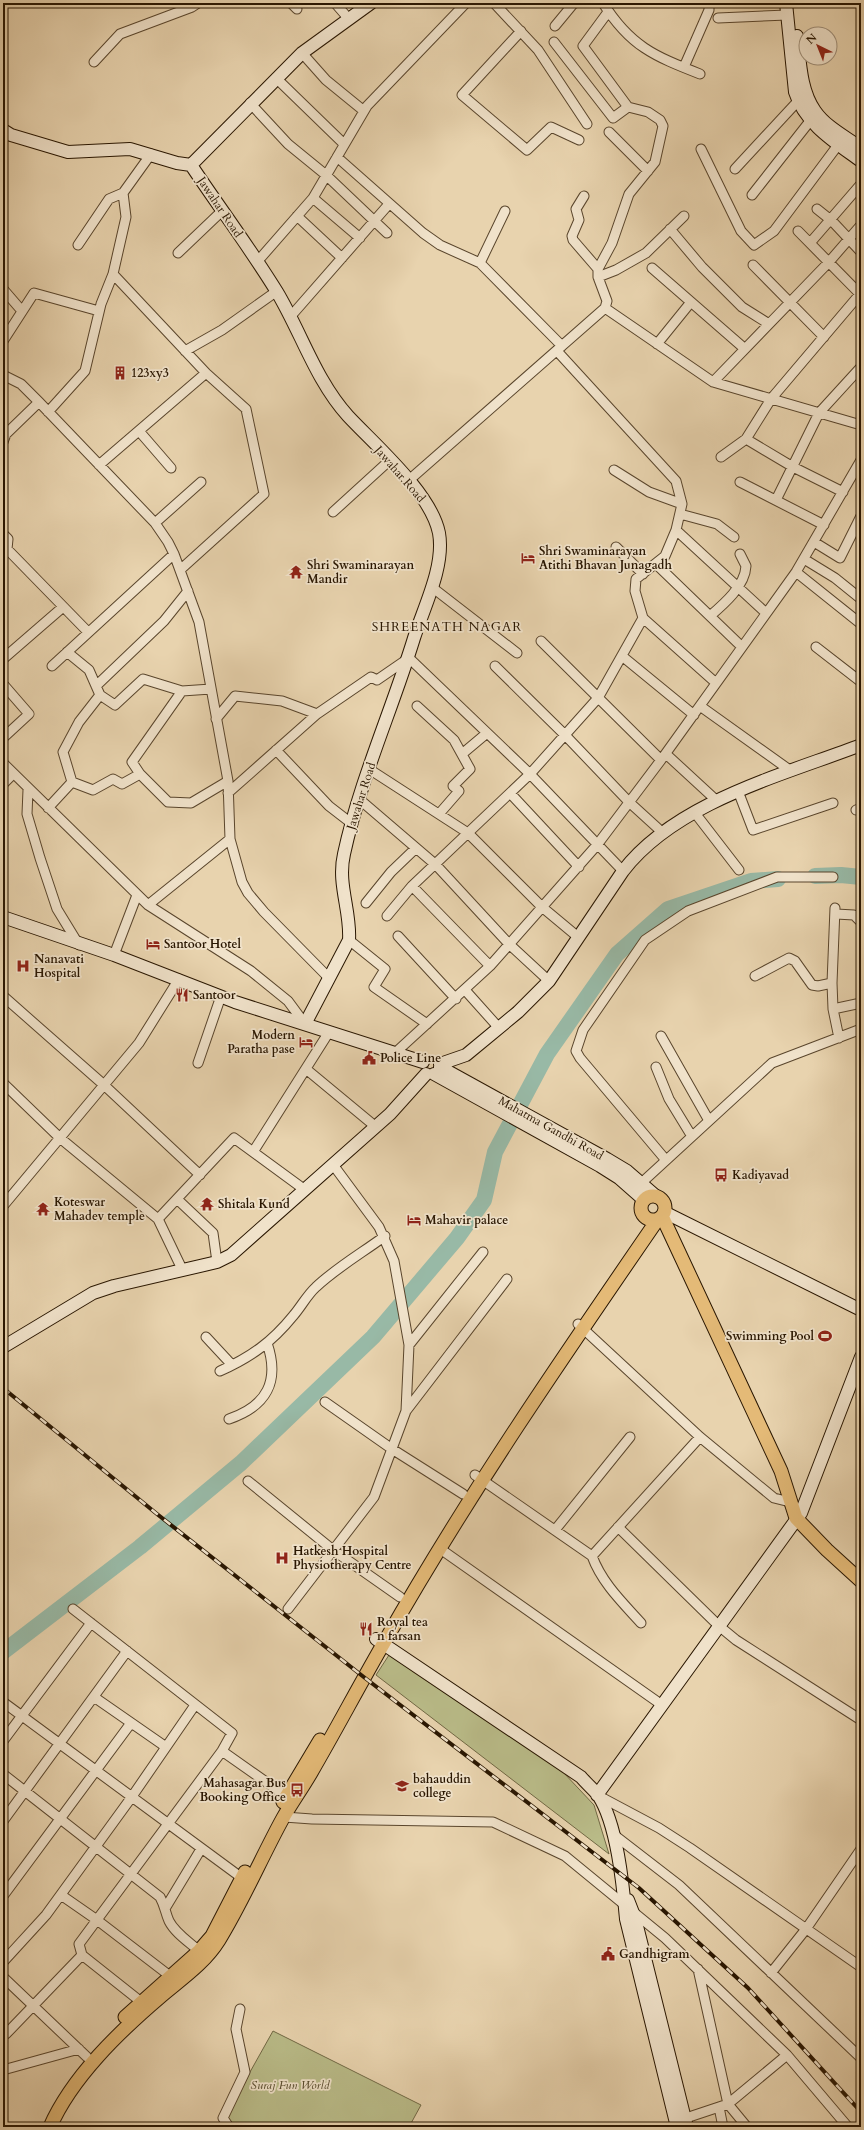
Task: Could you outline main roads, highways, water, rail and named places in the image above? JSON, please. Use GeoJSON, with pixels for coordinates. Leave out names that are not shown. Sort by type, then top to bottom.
{"type":"FeatureCollection","features":[{"type":"Feature","properties":{"kind":"main road"},"geometry":{"type":"LineString","coordinates":[[50,2127],[69,2094],[103,2050],[176,1977],[212,1936],[286,1796],[380,1641],[439,1548],[479,1477],[623,1261],[658,1217],[664,1203],[657,1197],[653,1196],[644,1200],[642,1204],[642,1213],[658,1217]]}},
{"type":"Feature","properties":{"kind":"main road"},"geometry":{"type":"LineString","coordinates":[[658,1217],[781,1471],[795,1510],[827,1550],[861,1581]]}},
{"type":"Feature","properties":{"kind":"main road"},"geometry":{"type":"LineString","coordinates":[[40,2127],[83,2053],[140,2001],[176,1977],[193,1971],[218,1943],[284,1817],[312,1772],[380,1641],[400,1597],[463,1494],[479,1477]]}},
{"type":"Feature","properties":{"kind":"main road"},"geometry":{"type":"LineString","coordinates":[[795,1510],[861,1569]]}},
{"type":"Feature","properties":{"kind":"waterway"},"geometry":{"type":"LineString","coordinates":[[815,876],[841,875],[861,877]]}},
{"type":"Feature","properties":{"kind":"waterway"},"geometry":{"type":"LineString","coordinates":[[3,1652],[140,1547],[241,1463],[373,1337],[457,1238],[484,1200],[495,1152],[547,1054],[617,954],[668,909],[751,881],[778,879]]}},
{"type":"Feature","properties":{"kind":"railway"},"geometry":{"type":"LineString","coordinates":[[3,1388],[157,1514],[365,1678],[639,1888],[748,1988],[861,2112]]}},
{"type":"Feature","properties":{"kind":"place","name":"123xy3"},"geometry":{"type":"Point","coordinates":[120,373]}},
{"type":"Feature","properties":{"kind":"place","name":"Shri Swaminarayan Atithi Bhavan Junagadh"},"geometry":{"type":"Point","coordinates":[528,558]}},
{"type":"Feature","properties":{"kind":"place","name":"Shri Swaminarayan Mandir"},"geometry":{"type":"Point","coordinates":[296,572]}},
{"type":"Feature","properties":{"kind":"place","name":"Santoor Hotel"},"geometry":{"type":"Point","coordinates":[153,944]}},
{"type":"Feature","properties":{"kind":"place","name":"Nanavati Hospital"},"geometry":{"type":"Point","coordinates":[23,966]}},
{"type":"Feature","properties":{"kind":"place","name":"Santoor"},"geometry":{"type":"Point","coordinates":[182,995]}},
{"type":"Feature","properties":{"kind":"place","name":"Modern Paratha pase"},"geometry":{"type":"Point","coordinates":[306,1042]}},
{"type":"Feature","properties":{"kind":"place","name":"Police Line"},"geometry":{"type":"Point","coordinates":[369,1058]}},
{"type":"Feature","properties":{"kind":"place","name":"Kadiyavad"},"geometry":{"type":"Point","coordinates":[721,1175]}},
{"type":"Feature","properties":{"kind":"place","name":"Shitala Kund"},"geometry":{"type":"Point","coordinates":[207,1204]}},
{"type":"Feature","properties":{"kind":"place","name":"Koteswar Mahadev temple"},"geometry":{"type":"Point","coordinates":[43,1209]}},
{"type":"Feature","properties":{"kind":"place","name":"Mahavir palace"},"geometry":{"type":"Point","coordinates":[414,1220]}},
{"type":"Feature","properties":{"kind":"place","name":"Swimming Pool"},"geometry":{"type":"Point","coordinates":[825,1336]}},
{"type":"Feature","properties":{"kind":"place","name":"Hatkesh Hospital Physiotherapy Centre"},"geometry":{"type":"Point","coordinates":[282,1558]}},
{"type":"Feature","properties":{"kind":"place","name":"Royal tea n farsan"},"geometry":{"type":"Point","coordinates":[366,1629]}},
{"type":"Feature","properties":{"kind":"place","name":"bahauddin college"},"geometry":{"type":"Point","coordinates":[402,1786]}},
{"type":"Feature","properties":{"kind":"place","name":"Mahasagar Bus Booking Office"},"geometry":{"type":"Point","coordinates":[297,1790]}},
{"type":"Feature","properties":{"kind":"place","name":"Gandhigram"},"geometry":{"type":"Point","coordinates":[608,1954]}},
{"type":"Feature","properties":{"kind":"district","name":"SHREENATH NAGAR"},"geometry":{"type":"Point","coordinates":[447,627]}},
{"type":"Feature","properties":{"kind":"park label","name":"Suraj Fun World"},"geometry":{"type":"Point","coordinates":[290,2085]}}]}
